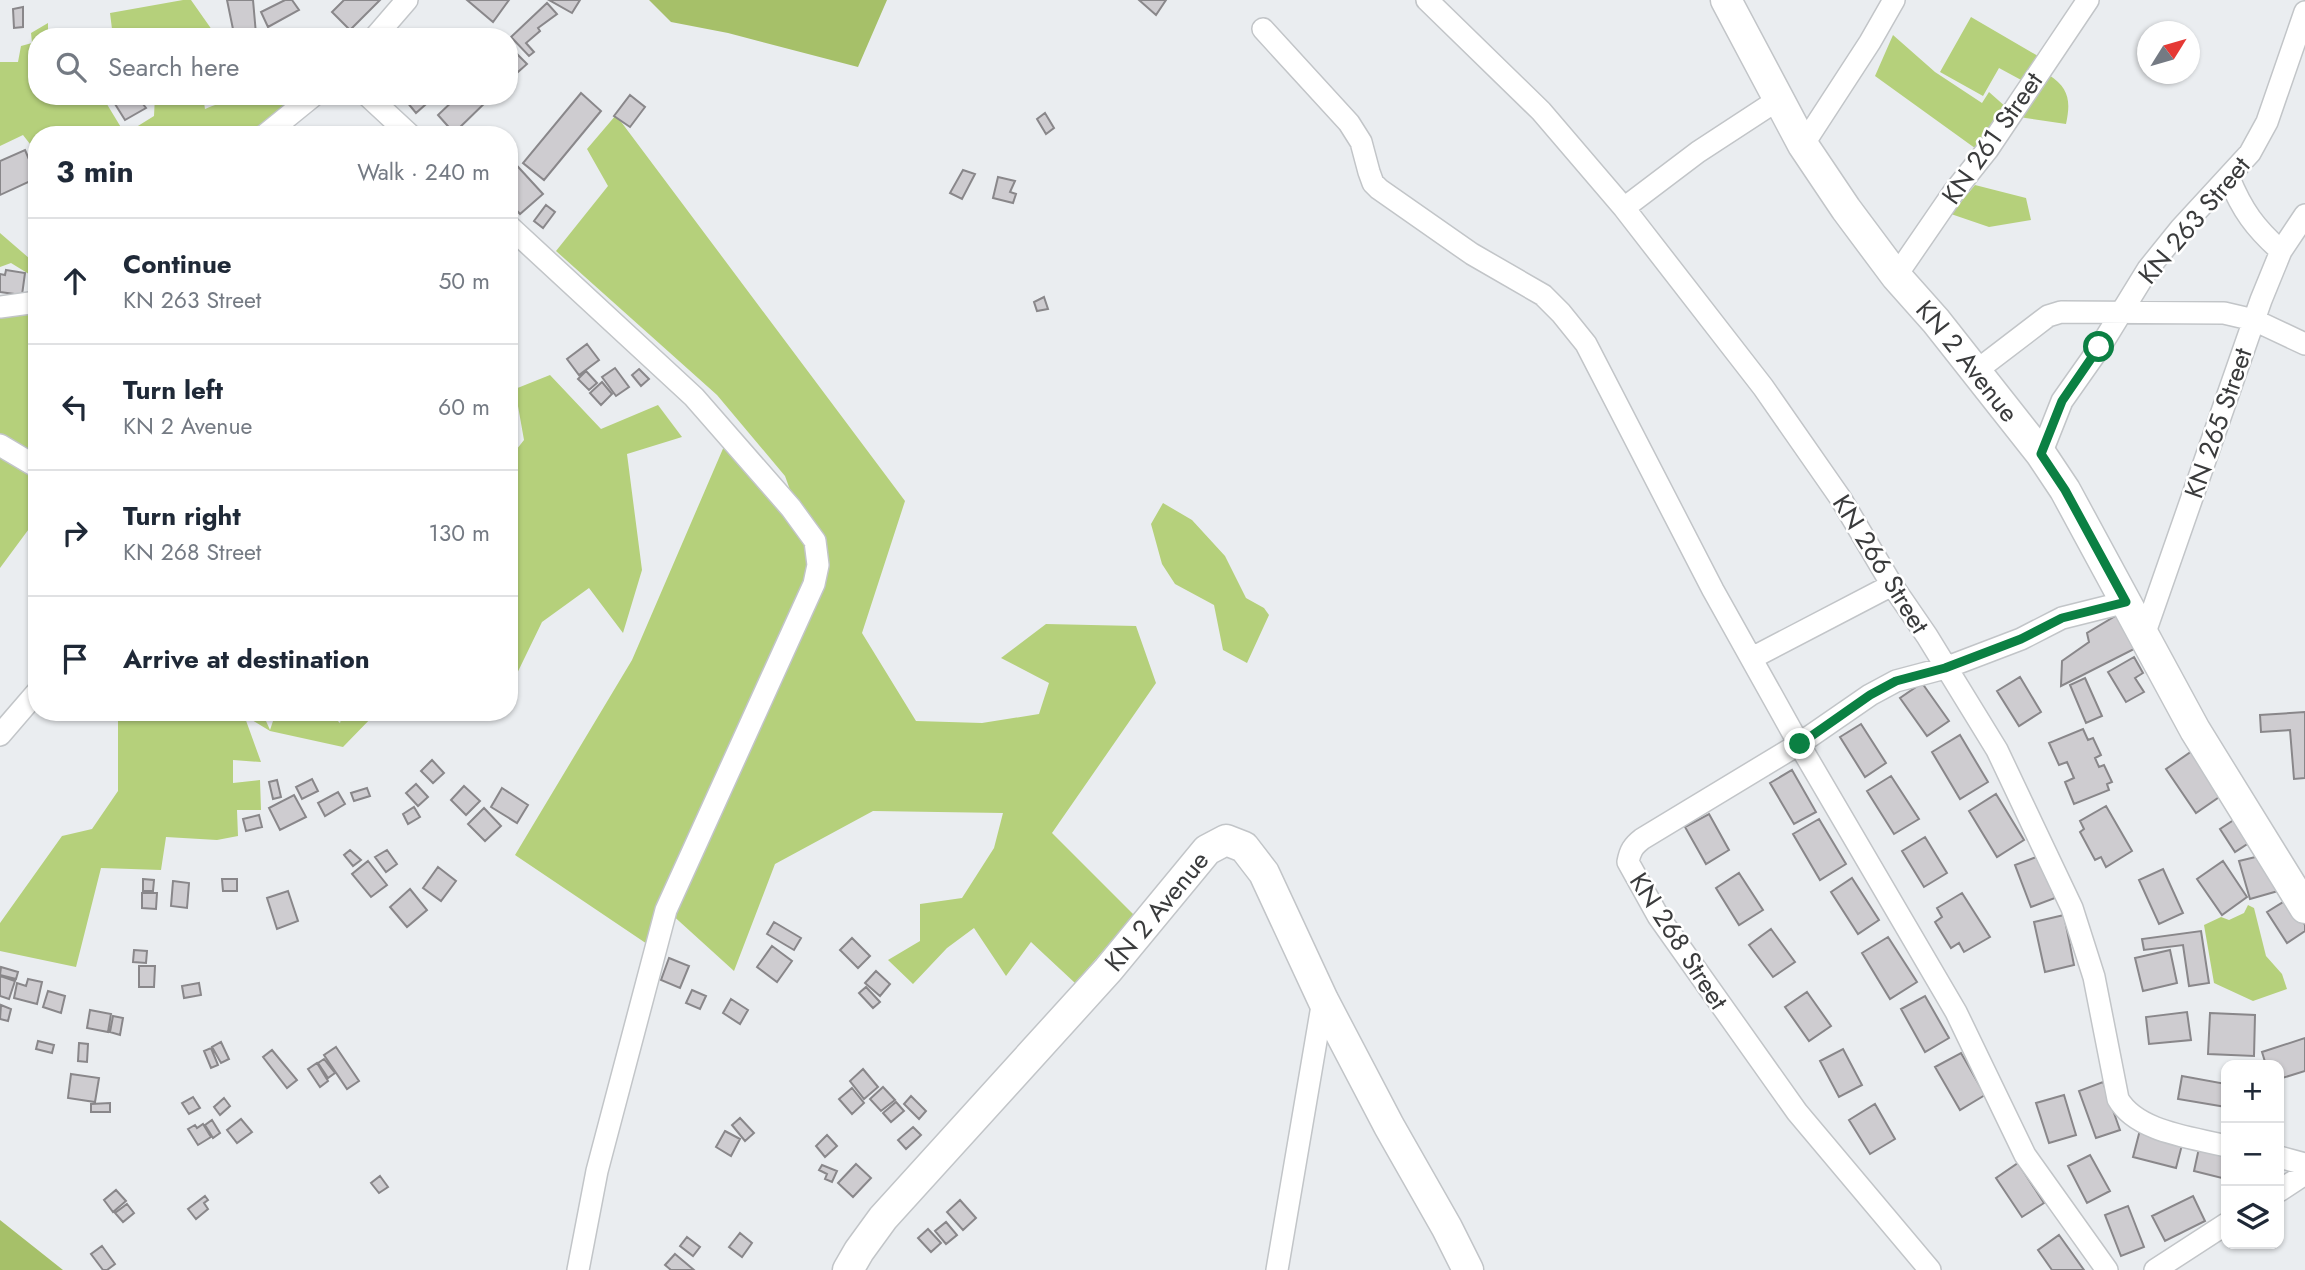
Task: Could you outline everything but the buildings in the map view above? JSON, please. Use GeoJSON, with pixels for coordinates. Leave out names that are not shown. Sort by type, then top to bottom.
{"type":"FeatureCollection","features":[{"type":"Feature","properties":{"kind":"main road","name":"KN 2 Avenue"},"geometry":{"type":"LineString","coordinates":[[1726,0],[1803,145],[1846,209],[1896,276],[2041,454],[2071,500],[2143,638],[2195,730],[2305,908]]}},
{"type":"Feature","properties":{"kind":"main road","name":"KN 2 Avenue"},"geometry":{"type":"LineString","coordinates":[[848,1270],[883,1218],[1108,970],[1208,850],[1226,840],[1244,847],[1264,873],[1323,1000],[1468,1270]]}},
{"type":"Feature","properties":{"kind":"street"},"geometry":{"type":"LineString","coordinates":[[383,28],[407,0]]}},
{"type":"Feature","properties":{"kind":"street","name":"KN 266 Street"},"geometry":{"type":"LineString","coordinates":[[1427,0],[1541,111],[1624,208],[1763,387],[1841,499],[1997,751],[2072,908],[2094,977],[2118,1098],[2125,1111],[2146,1125],[2221,1145]]}},
{"type":"Feature","properties":{"kind":"street"},"geometry":{"type":"LineString","coordinates":[[1803,145],[1894,0]]}},
{"type":"Feature","properties":{"kind":"street","name":"KN 261 Street"},"geometry":{"type":"LineString","coordinates":[[1896,276],[1953,193],[1988,149],[2088,0]]}},
{"type":"Feature","properties":{"kind":"street","name":"KN 263 Street"},"geometry":{"type":"LineString","coordinates":[[2041,454],[2062,401],[2148,269],[2181,228],[2250,153],[2267,122],[2305,12]]}},
{"type":"Feature","properties":{"kind":"street"},"geometry":{"type":"LineString","coordinates":[[1263,29],[1349,123],[1361,142],[1368,172],[1379,189],[1472,254],[1543,295],[1586,344],[1713,590],[1956,1012],[2025,1155],[2107,1270]]}},
{"type":"Feature","properties":{"kind":"street"},"geometry":{"type":"LineString","coordinates":[[1624,208],[1698,152],[1779,99]]}},
{"type":"Feature","properties":{"kind":"street"},"geometry":{"type":"LineString","coordinates":[[276,126],[302,105]]}},
{"type":"Feature","properties":{"kind":"street"},"geometry":{"type":"LineString","coordinates":[[378,105],[400,126]]}},
{"type":"Feature","properties":{"kind":"street"},"geometry":{"type":"LineString","coordinates":[[2229,178],[2254,226],[2281,251]]}},
{"type":"Feature","properties":{"kind":"street","name":"KN 265 Street"},"geometry":{"type":"LineString","coordinates":[[2143,638],[2254,320],[2281,251],[2305,215]]}},
{"type":"Feature","properties":{"kind":"street"},"geometry":{"type":"LineString","coordinates":[[518,234],[694,397],[791,508],[815,541],[818,565],[814,584],[666,910],[597,1171],[578,1270]]}},
{"type":"Feature","properties":{"kind":"street"},"geometry":{"type":"LineString","coordinates":[[0,307],[28,303]]}},
{"type":"Feature","properties":{"kind":"street"},"geometry":{"type":"LineString","coordinates":[[1976,371],[2048,316],[2061,312],[2224,313],[2254,320],[2305,344]]}},
{"type":"Feature","properties":{"kind":"street"},"geometry":{"type":"LineString","coordinates":[[0,444],[28,461]]}},
{"type":"Feature","properties":{"kind":"street"},"geometry":{"type":"LineString","coordinates":[[1752,659],[1892,585]]}},
{"type":"Feature","properties":{"kind":"street","name":"KN 268 Street"},"geometry":{"type":"LineString","coordinates":[[1930,1270],[1797,1112],[1658,916],[1628,862],[1633,846],[1642,839],[1800,744],[1870,695],[1896,681],[1945,668],[2021,639],[2062,618],[2126,602]]}},
{"type":"Feature","properties":{"kind":"street"},"geometry":{"type":"LineString","coordinates":[[0,735],[28,702]]}},
{"type":"Feature","properties":{"kind":"street"},"geometry":{"type":"LineString","coordinates":[[1277,1270],[1323,1000]]}},
{"type":"Feature","properties":{"kind":"street"},"geometry":{"type":"LineString","coordinates":[[2284,1158],[2305,1164]]}},
{"type":"Feature","properties":{"kind":"street"},"geometry":{"type":"LineString","coordinates":[[2284,1188],[2305,1174]]}},
{"type":"Feature","properties":{"kind":"street"},"geometry":{"type":"LineString","coordinates":[[2155,1270],[2221,1227]]}},
{"type":"Feature","properties":{"kind":"green space"},"geometry":{"type":"Polygon","coordinates":[[[191,0],[211,28],[112,28],[110,13],[191,0]]]}},
{"type":"Feature","properties":{"kind":"green space"},"geometry":{"type":"Polygon","coordinates":[[[649,0],[887,0],[858,67],[728,33],[671,22],[649,0]]]}},
{"type":"Feature","properties":{"kind":"green space"},"geometry":{"type":"Polygon","coordinates":[[[1971,17],[2038,56],[2023,81],[1999,68],[1983,96],[1940,72],[1971,17]]]}},
{"type":"Feature","properties":{"kind":"green space"},"geometry":{"type":"Polygon","coordinates":[[[1893,35],[1935,72],[1982,103],[1989,92],[2007,108],[1979,151],[1875,76],[1893,35]]]}},
{"type":"Feature","properties":{"kind":"green space"},"geometry":{"type":"Polygon","coordinates":[[[28,44],[28,105],[107,105],[120,126],[28,126],[28,141],[23,135],[0,146],[0,62],[18,62],[21,46],[28,44]]]}},
{"type":"Feature","properties":{"kind":"green space"},"geometry":{"type":"Polygon","coordinates":[[[2049,75],[2061,85],[2067,96],[2066,124],[2019,117],[2049,75]]]}},
{"type":"Feature","properties":{"kind":"green space"},"geometry":{"type":"Polygon","coordinates":[[[155,105],[204,105],[205,109],[216,105],[286,105],[262,126],[138,126],[154,116],[155,105]]]}},
{"type":"Feature","properties":{"kind":"green space"},"geometry":{"type":"Polygon","coordinates":[[[616,115],[905,501],[862,633],[916,721],[982,723],[1039,714],[1049,683],[1001,658],[1046,624],[1136,626],[1156,683],[1052,833],[1134,915],[1075,983],[1031,942],[1006,976],[974,928],[947,948],[913,984],[888,960],[920,941],[920,904],[962,898],[994,848],[1003,813],[873,811],[775,864],[734,971],[669,912],[656,950],[515,855],[632,660],[728,437],[815,559],[785,476],[717,395],[556,251],[608,186],[587,149],[616,115]]]}},
{"type":"Feature","properties":{"kind":"green space"},"geometry":{"type":"Polygon","coordinates":[[[1975,185],[2026,198],[2031,220],[1989,227],[1951,214],[1975,185]]]}},
{"type":"Feature","properties":{"kind":"green space"},"geometry":{"type":"Polygon","coordinates":[[[0,233],[28,257],[28,273],[11,263],[0,267],[0,233]]]}},
{"type":"Feature","properties":{"kind":"green space"},"geometry":{"type":"Polygon","coordinates":[[[28,303],[28,450],[0,433],[0,307],[28,303]]]}},
{"type":"Feature","properties":{"kind":"green space"},"geometry":{"type":"Polygon","coordinates":[[[550,375],[601,429],[658,405],[682,437],[627,454],[642,570],[623,633],[589,588],[542,622],[518,671],[518,448],[524,440],[518,388],[550,375]]]}},
{"type":"Feature","properties":{"kind":"green space"},"geometry":{"type":"Polygon","coordinates":[[[0,457],[28,469],[28,530],[0,568],[0,457]]]}},
{"type":"Feature","properties":{"kind":"green space"},"geometry":{"type":"Polygon","coordinates":[[[1163,503],[1192,520],[1225,556],[1246,598],[1264,608],[1269,615],[1247,663],[1223,650],[1214,605],[1175,584],[1162,564],[1151,524],[1163,503]]]}},
{"type":"Feature","properties":{"kind":"green space"},"geometry":{"type":"Polygon","coordinates":[[[118,721],[246,721],[261,762],[233,760],[233,783],[260,780],[261,810],[237,810],[238,836],[217,840],[166,837],[161,870],[101,868],[76,967],[0,951],[0,923],[62,836],[92,829],[118,791],[118,721]]]}},
{"type":"Feature","properties":{"kind":"green space"},"geometry":{"type":"Polygon","coordinates":[[[254,721],[266,721],[270,730],[273,721],[368,721],[343,747],[270,731],[254,721]]]}},
{"type":"Feature","properties":{"kind":"green space"},"geometry":{"type":"Polygon","coordinates":[[[2248,905],[2254,908],[2266,956],[2282,974],[2287,989],[2253,1001],[2214,983],[2204,925],[2221,917],[2229,920],[2244,913],[2248,905]]]}},
{"type":"Feature","properties":{"kind":"green space"},"geometry":{"type":"Polygon","coordinates":[[[0,1220],[63,1270],[0,1270],[0,1220]]]}},
{"type":"Feature","properties":{"kind":"route"},"geometry":{"type":"LineString","coordinates":[[1800,744],[1870,695],[1896,681],[1945,668],[2021,639],[2062,618],[2126,602],[2065,490],[2041,454],[2062,401],[2099,347]]}}]}
